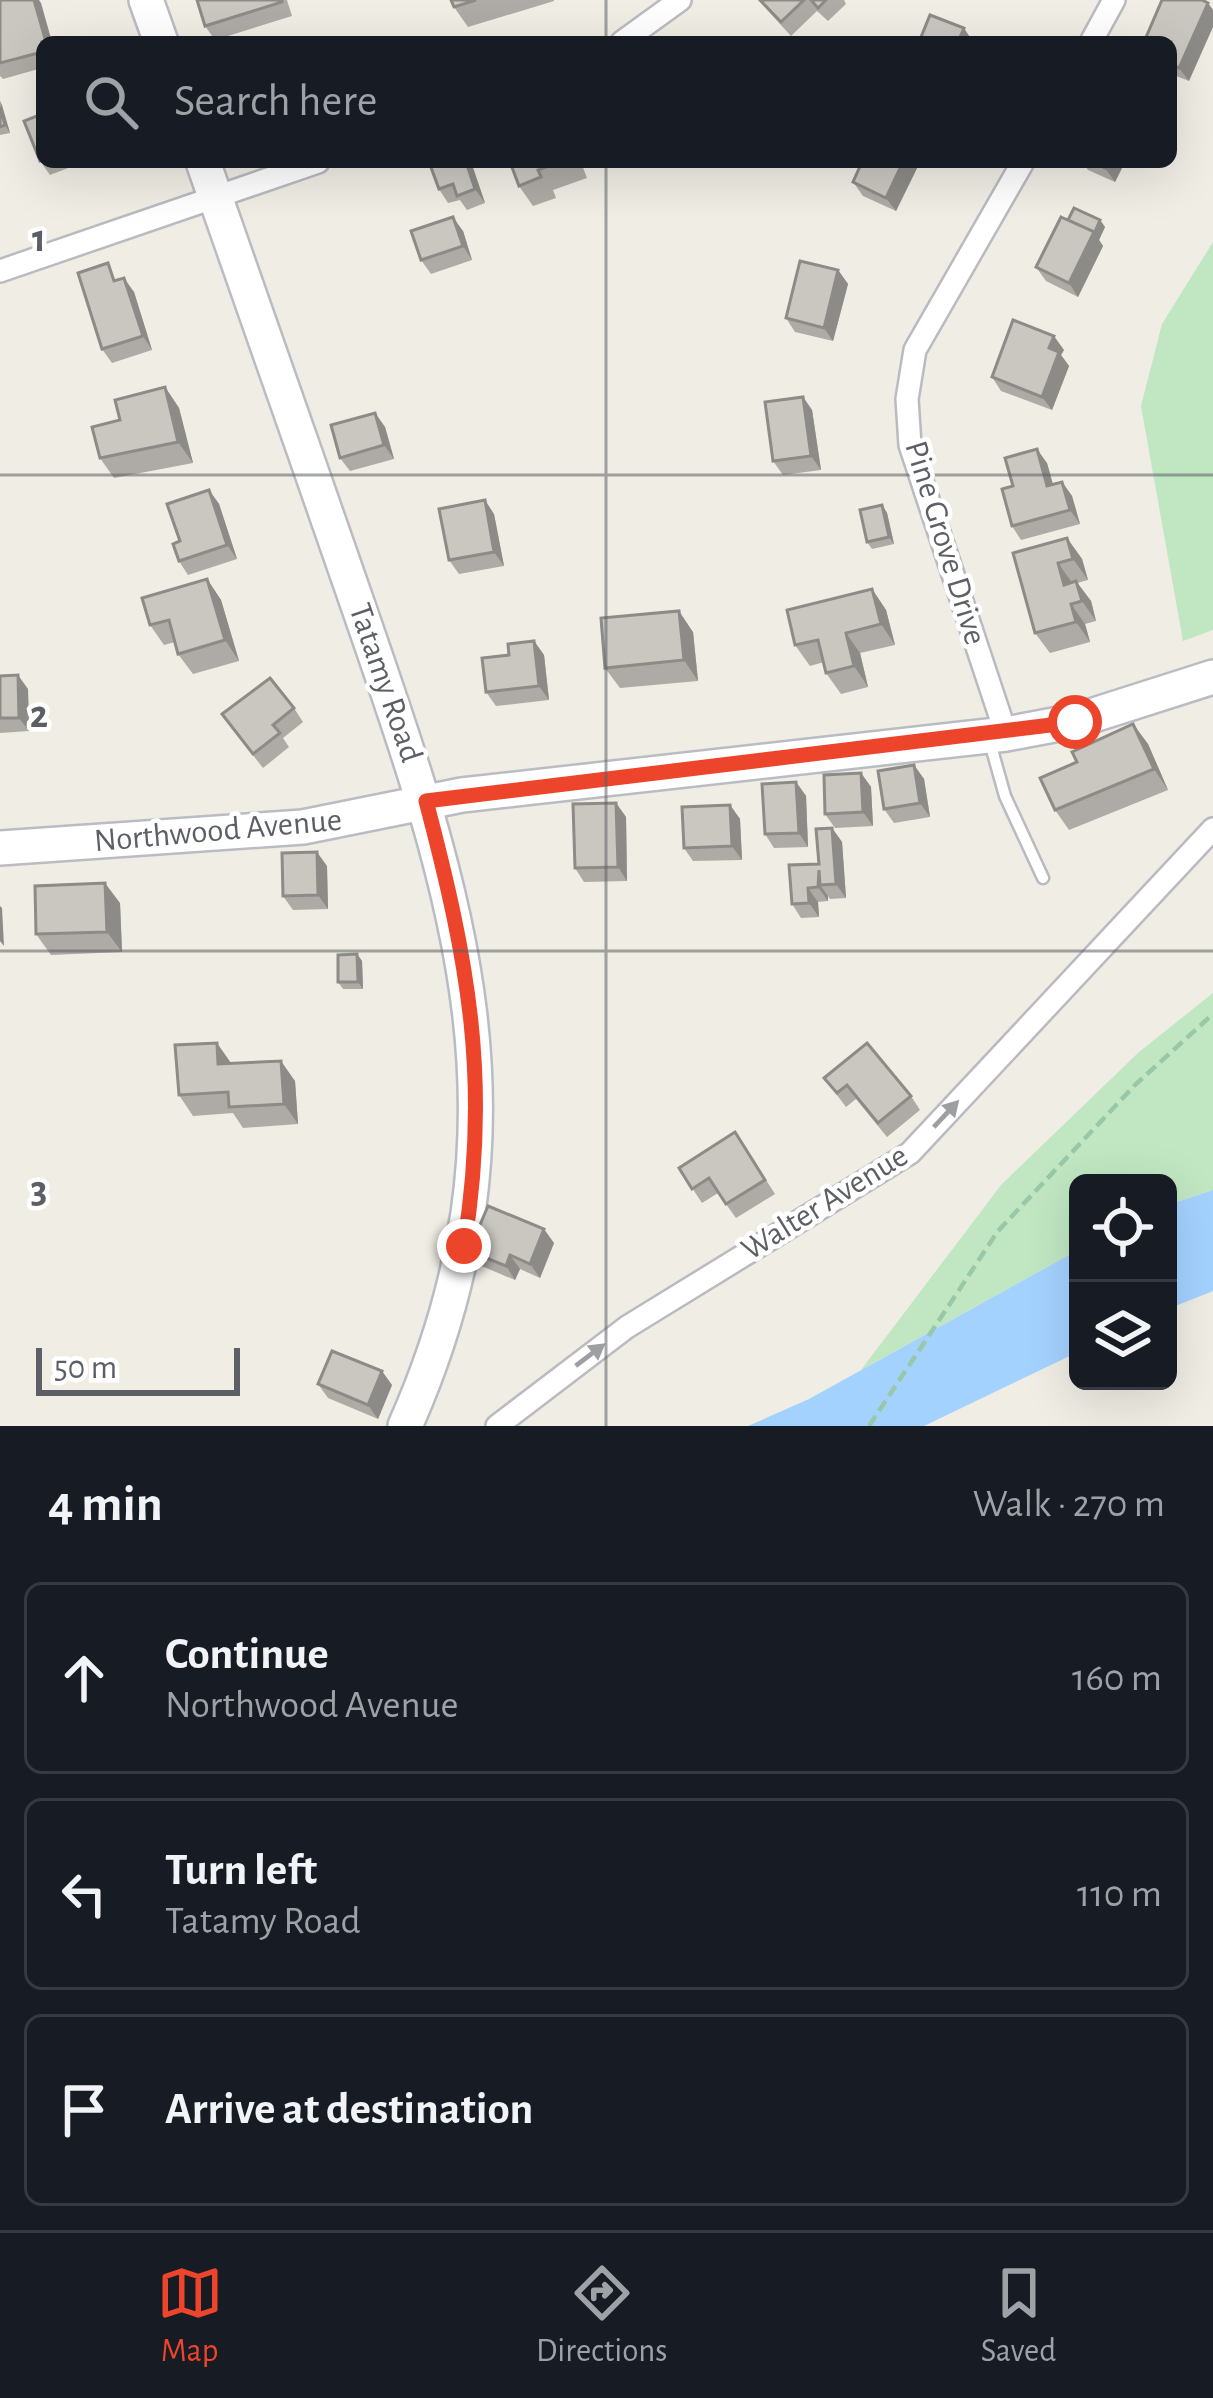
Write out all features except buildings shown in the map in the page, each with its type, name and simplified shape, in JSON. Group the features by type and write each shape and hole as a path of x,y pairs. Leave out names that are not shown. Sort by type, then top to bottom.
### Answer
{"main road":[{"path":"146,0 159,36"},
{"name":"Tatamy Road","path":"205,168 426,801 463,942 478,1075 476,1171 442,1336 405,1426"},
{"name":"Northwood Avenue","path":"0,848 303,827 426,801 997,735 1075,722 1213,676"}],"street":[{"path":"630,36 680,0"},
{"path":"1094,36 1114,0"},
{"path":"0,271 300,168"},
{"name":"Pine Grove Drive","path":"997,735 910,445 907,399 915,350 1020,168"},
{"name":"Walter Avenue","path":"497,1426 627,1327 910,1153 1213,830"}],"lane":[{"path":"997,735 1005,796 1043,878"}],"path":[{"path":"869,1426 998,1231 1061,1161 1213,1014"}],"green space":[{"path":"1213,242 1213,630 1183,641 1141,406 1162,324"},
{"path":"1213,993 1213,1190 1177,1202 1177,1174 1069,1174 1069,1255 861,1370 1001,1185 1139,1052"}],"water":[{"path":"1213,1190 1213,1291 1177,1305 1177,1282 1177,1202"},
{"path":"1069,1255 1069,1356 924,1426 748,1426 809,1399"}],"route":[{"path":"464,1246 476,1171 478,1075 463,942 426,801 1075,722"}]}
